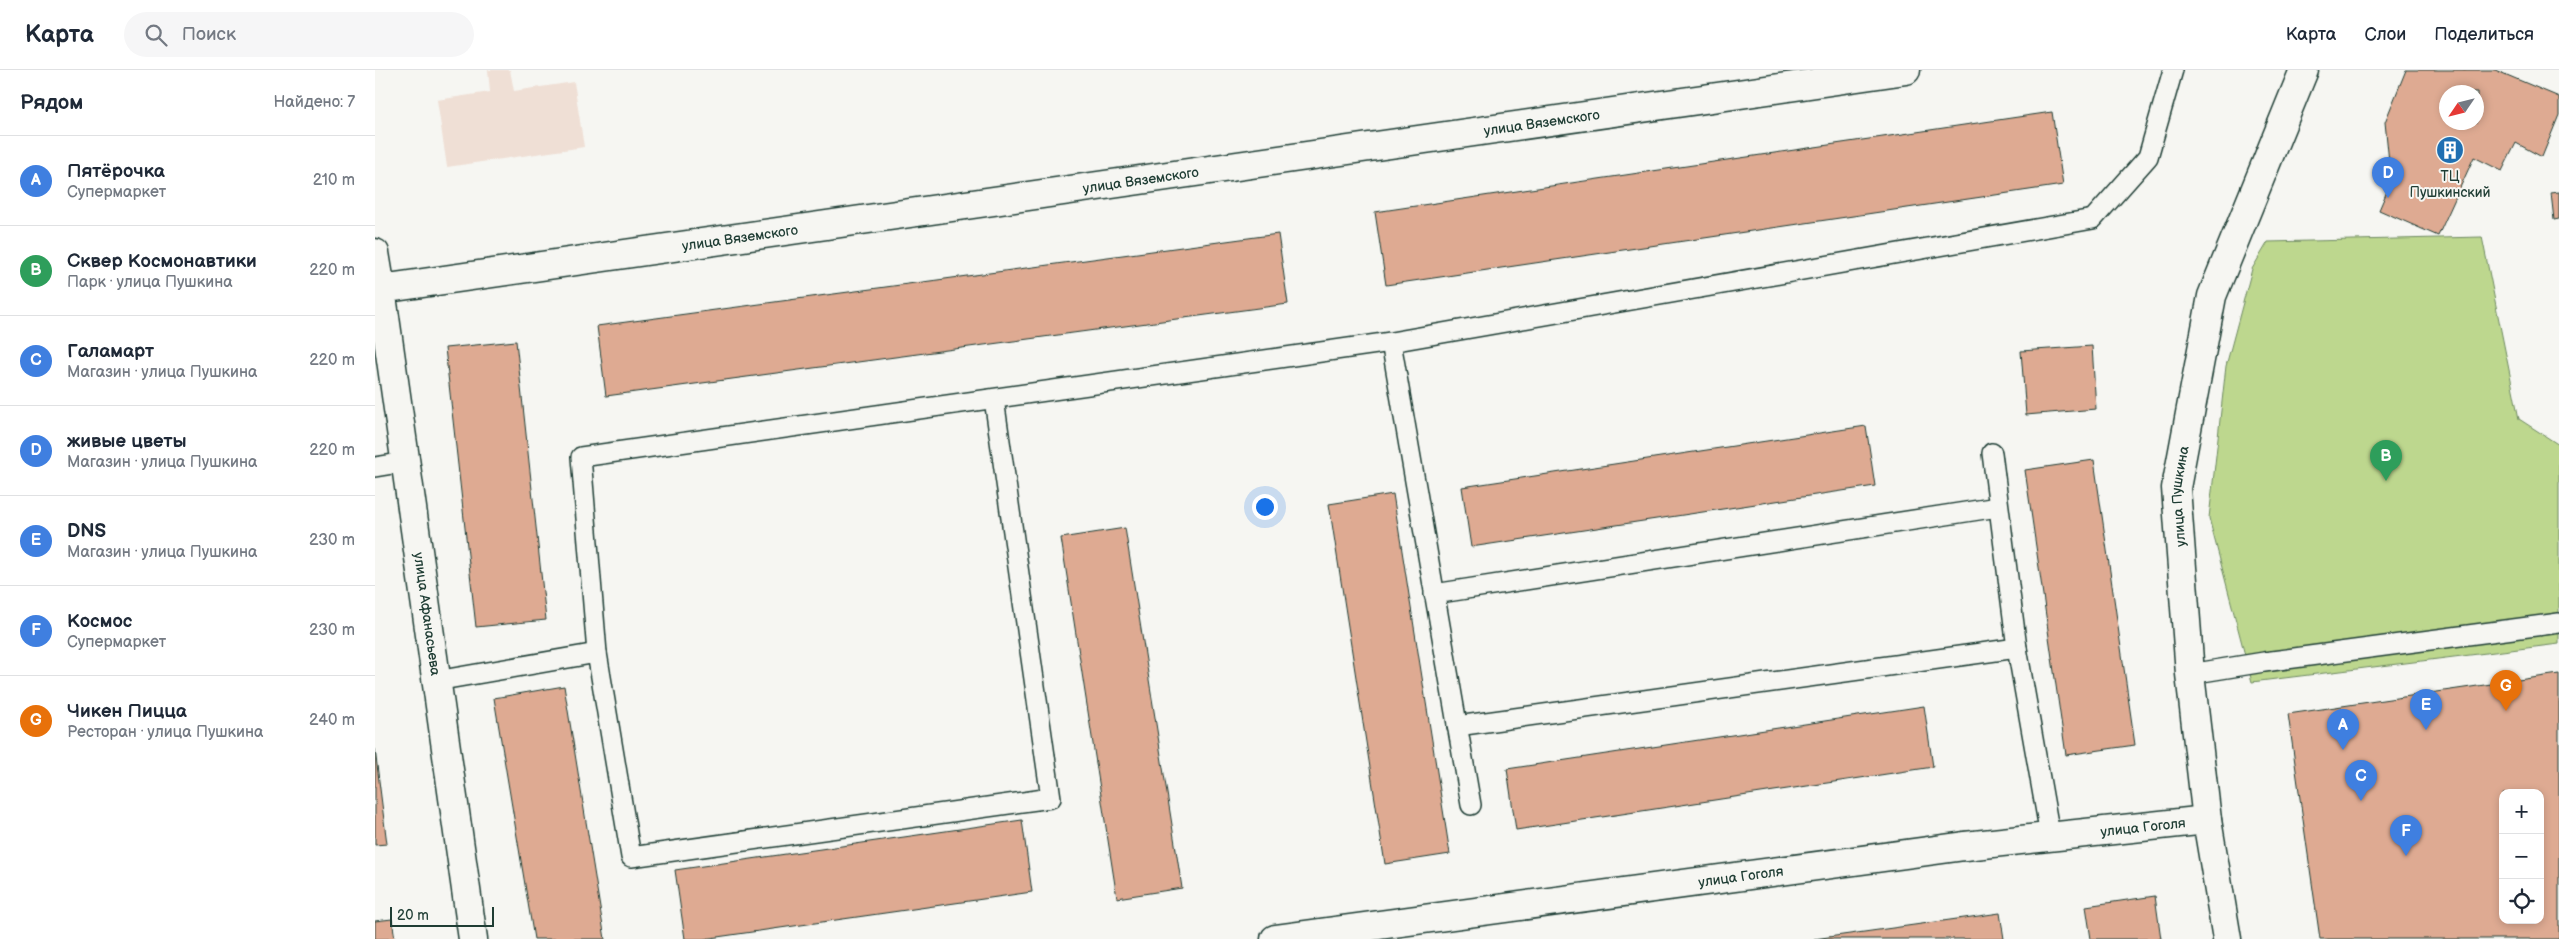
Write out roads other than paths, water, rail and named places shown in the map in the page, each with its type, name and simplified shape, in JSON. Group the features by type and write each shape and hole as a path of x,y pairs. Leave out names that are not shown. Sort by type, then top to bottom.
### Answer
{"street":[{"name":"улица Вяземского","path":"378,290 1899,70"},
{"name":"улица Пушкина","path":"2227,939 2207,820 2190,674 2176,488 2212,296 2304,70"},
{"name":"улица Афанасьева","path":"375,253 378,290 405,462 473,939"},
{"name":"улица Гоголя","path":"1275,939 2050,835 2207,820"}],"lane":[{"path":"994,399 1051,798 631,857 597,653 581,458 1391,342 2093,218 2148,157 2173,70"},
{"path":"1391,342 1471,805"},
{"path":"1992,453 2017,648 2050,835"},
{"path":"375,466 405,462"},
{"path":"1434,594 1998,507"},
{"path":"2190,674 2559,623"},
{"path":"1457,726 2017,648"},
{"path":"436,681 597,653"}],"place":[{"name":"ТЦ Пушкинский","path":"2450,150"},
{"name":"живые цветы","path":"2388,198"},
{"name":"Сквер Космонавтики","path":"2386,481"},
{"name":"Чикен Пицца","path":"2506,711"},
{"name":"DNS","path":"2426,730"},
{"name":"Пятёрочка","path":"2343,750"},
{"name":"Галамарт","path":"2361,801"},
{"name":"Космос","path":"2406,856"}]}
